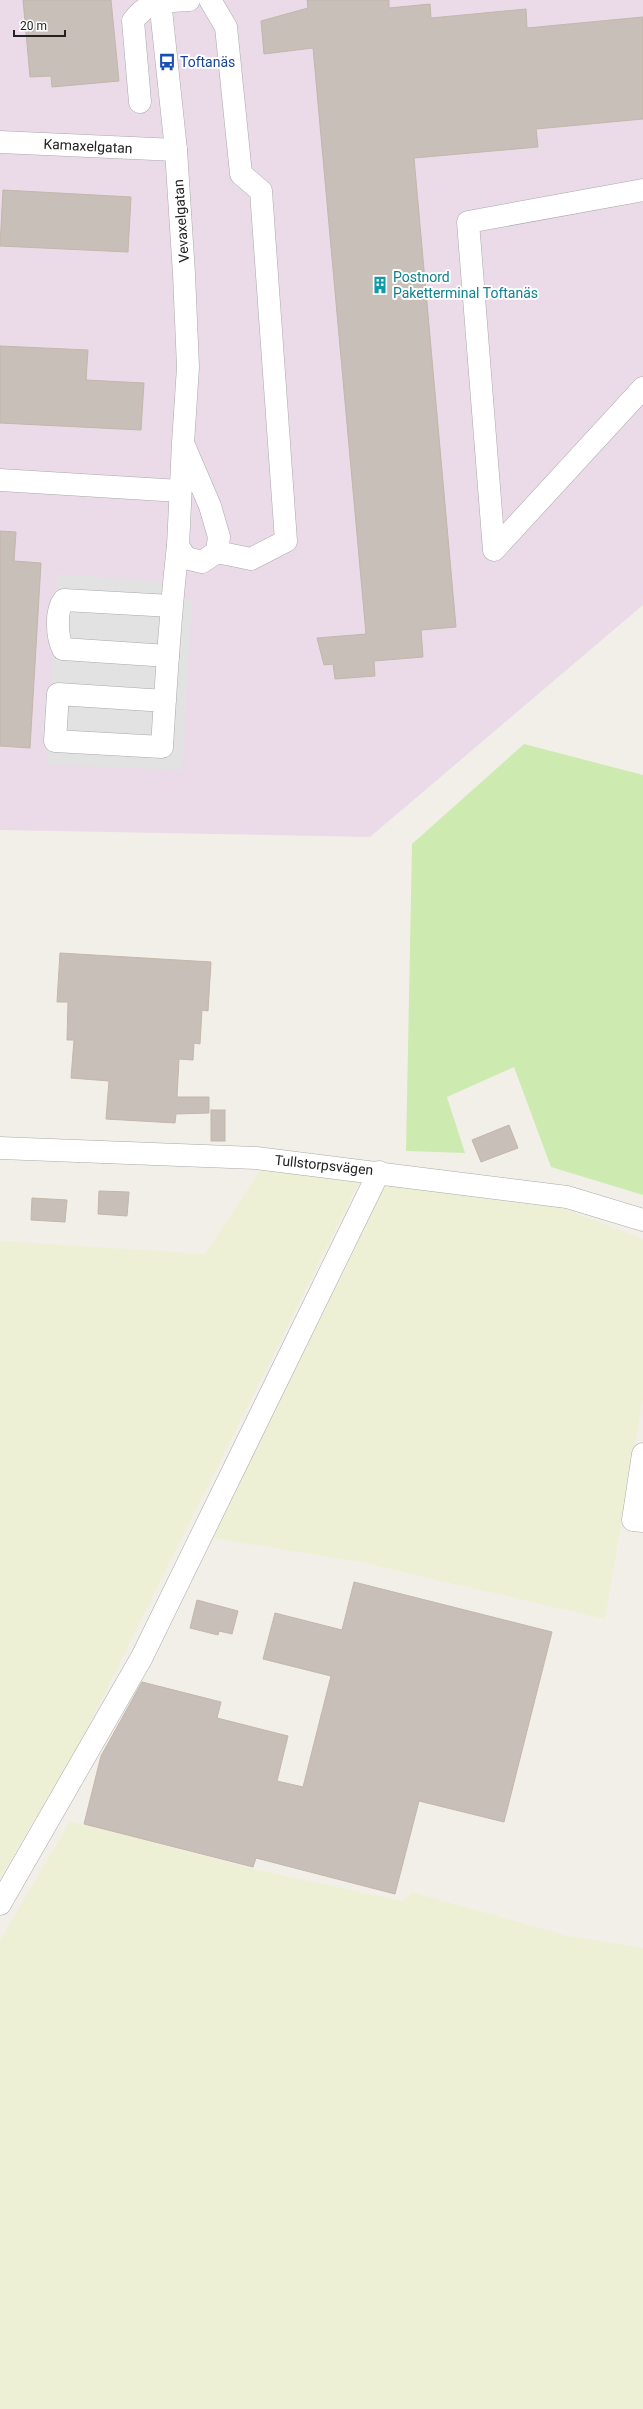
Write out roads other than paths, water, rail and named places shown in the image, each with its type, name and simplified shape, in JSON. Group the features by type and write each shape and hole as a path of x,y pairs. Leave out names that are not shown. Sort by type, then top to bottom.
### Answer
{"street":[{"path":"140,102 133,21 141,9 160,1 189,0"},
{"path":"178,546 186,558 202,562 217,552 251,559 286,541 261,191 241,174 226,27 210,0"},
{"name":"Vevaxelgatan","path":"160,1 176,150 188,367 178,546 171,606 168,656 165,701 162,746 55,741 58,694 165,701"},
{"name":"Kamaxelgatan","path":"0,142 176,150"},
{"path":"643,190 468,222 494,550 643,388"},
{"name":"Vevaxelgatan","path":"183,443 210,506 219,537 217,552"},
{"path":"0,480 180,491"},
{"path":"168,656 63,649 60,643 58,628 60,604 64,600 171,606"},
{"name":"Tullstorpsvägen","path":"0,1148 256,1158 379,1172 567,1197 643,1220"},
{"path":"0,1904 142,1657 379,1172"},
{"path":"643,1454 633,1520 643,1521"}],"place":[{"name":"Toftanäs","path":"167,62"},
{"name":"Postnord Paketterminal Toftanäs","path":"380,285"}]}
